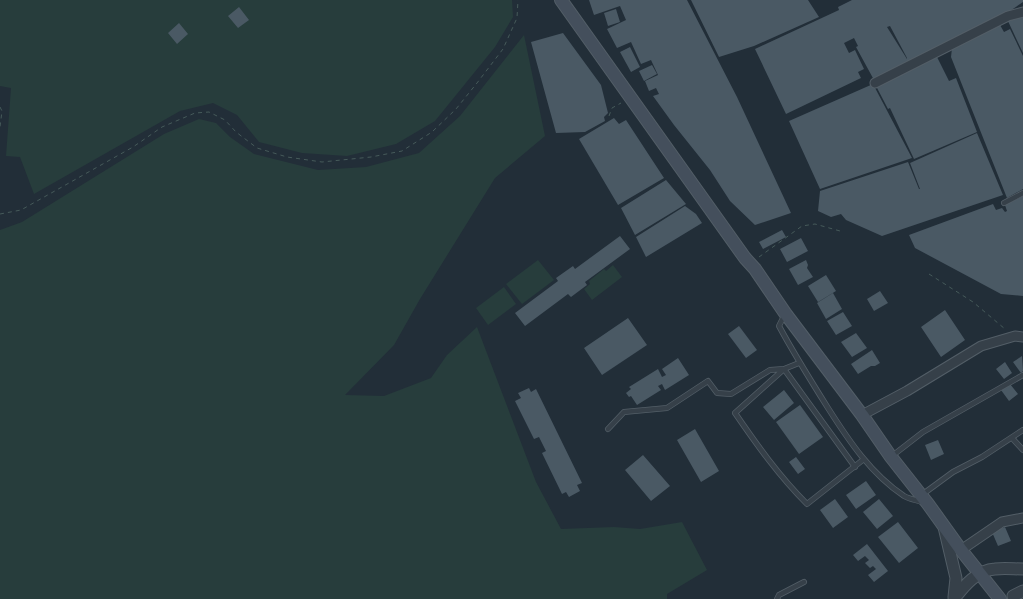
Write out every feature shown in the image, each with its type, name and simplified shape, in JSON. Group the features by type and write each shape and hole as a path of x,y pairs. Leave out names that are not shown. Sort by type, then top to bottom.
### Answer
{"main road":[{"path":"561,0 745,258 862,415 890,457 998,597"}],"street":[{"path":"875,83 1008,16 1023,12"},
{"path":"862,415 907,391 982,346 1019,337"},
{"path":"961,550 1002,522 1023,518"},
{"path":"943,525 956,578 954,599"},
{"path":"954,599 964,586 980,574 993,568 1023,569"}],"lane":[{"path":"1004,203 1023,193"},
{"path":"785,313 778,326 799,364 864,460 882,479 905,497 925,500 953,472 982,457 1023,430"},
{"path":"608,429 624,412 667,408 708,381 717,393 731,394 770,370 784,369 799,364"},
{"path":"784,369 855,467"},
{"path":"784,369 735,414 766,458 793,490 807,504 864,460"},
{"path":"890,457 923,432 1023,375"},
{"path":"1012,438 1023,450"},
{"path":"776,599 779,595 804,582"}],"path":[{"path":"0,214 21,210 133,147 162,127 196,113 209,112 225,120 236,132 257,148 287,157 322,162 371,157 402,151 432,132 456,109 477,83 503,49 517,18 518,0"},
{"path":"609,116 612,108 631,97"},
{"path":"0,107 2,111 0,127"},
{"path":"750,263 802,226 815,224 840,231"},
{"path":"929,274 973,302 1019,337"}],"green space":[{"path":"0,0 512,0 513,17 495,47 435,121 396,144 347,156 302,153 259,142 237,115 213,103 180,111 34,194 20,157 6,156 11,88 0,86"},
{"path":"524,35 545,136 495,178 420,299 394,345 345,395 384,396 431,378 447,355 477,327 536,482 561,529 614,527 640,529 682,522 707,570 667,594 667,599 0,599 0,230 22,222 164,134 199,119 216,123 230,137 254,154 318,170 366,167 419,153 460,116"},
{"path":"538,260 554,280 522,304 506,284"},
{"path":"613,265 622,277 592,300 584,289 590,284 589,281 604,269 606,271"},
{"path":"504,287 516,304 488,325 476,308"}],"building":[{"path":"589,0 687,0 737,97 791,213 755,225 730,201 710,170 653,96 659,94 656,88 649,91 645,81 658,75 651,60 641,64 631,42 617,48 607,29 626,20 620,6 594,15"},
{"path":"691,0 808,0 819,17 754,46 719,57"},
{"path":"852,0 1023,0 1023,2 1004,15 874,80 856,47 858,46 854,38 844,43 849,53 855,50 864,69 858,72 861,78 786,114 755,49 839,10 838,7","holes":["890,26 907,59 887,27"]},
{"path":"239,7 249,20 238,28 228,16"},
{"path":"616,9 620,22 608,26 604,13"},
{"path":"1023,15 1023,53 1007,19"},
{"path":"179,23 188,34 177,44 168,33"},
{"path":"1000,25 1004,32 1010,29 1023,56 1023,189 1007,198 951,57 952,48"},
{"path":"563,33 601,85 608,113 604,117 605,121 585,132 556,133 531,42"},
{"path":"630,47 640,67 631,72 620,52"},
{"path":"936,55 949,81 956,78 977,132 914,159 890,108 888,109 876,86"},
{"path":"652,65 657,74 644,81 639,71"},
{"path":"873,84 912,158 820,189 789,121"},
{"path":"614,118 619,124 626,120 664,178 618,205 579,139"},
{"path":"977,133 1003,195 882,236 846,220 841,214 831,217 818,211 820,191 908,162 920,189 910,163"},
{"path":"666,180 686,204 635,235 621,208"},
{"path":"1023,196 1023,296 1001,294 915,248 909,235 993,204 996,210 1002,208 1005,212 1007,211 1005,205"},
{"path":"685,206 696,214 702,223 646,257 636,237"},
{"path":"782,230 786,237 763,249 759,242"},
{"path":"620,236 630,249 585,282 587,285 571,297 568,294 525,326 515,313 558,281 556,278 573,266 575,269"},
{"path":"801,238 808,251 787,262 780,249"},
{"path":"806,260 807,268 813,277 798,285 789,269"},
{"path":"826,275 836,291 818,302 808,286"},
{"path":"880,291 888,303 874,311 867,299"},
{"path":"833,293 842,309 826,319 817,303"},
{"path":"945,310 965,340 941,357 921,327"},
{"path":"843,312 852,326 836,335 827,321"},
{"path":"628,318 647,345 602,375 584,348"},
{"path":"739,326 757,350 746,358 728,334"},
{"path":"856,333 867,348 852,357 841,342"},
{"path":"872,350 880,363 858,374 851,364"},
{"path":"1022,356 1023,371 1021,373 1013,362"},
{"path":"678,358 689,375 665,390 662,384 658,386 661,390 637,405 631,396 629,397 626,393 631,389 629,387 658,369 662,377 666,375 662,369"},
{"path":"1005,362 1012,373 1004,379 996,369"},
{"path":"1010,384 1018,394 1009,401 1001,390"},
{"path":"529,388 531,392 536,389 582,483 577,485 580,491 569,497 566,492 562,494 542,453 546,451 539,437 534,439 515,401 521,398 518,393"},
{"path":"784,390 794,403 774,420 763,407"},
{"path":"800,405 823,437 799,454 776,422"},
{"path":"695,429 719,471 701,482 677,440"},
{"path":"938,440 944,454 931,460 925,445"},
{"path":"643,455 670,486 651,501 625,470"},
{"path":"796,457 805,469 798,474 789,462"},
{"path":"866,481 876,495 856,509 846,495"},
{"path":"835,499 848,517 833,528 820,510"},
{"path":"879,499 893,516 877,529 863,512"},
{"path":"898,522 918,548 899,563 878,537"},
{"path":"1005,527 1011,541 998,546 992,532"},
{"path":"867,544 888,571 874,582 868,575 876,569 873,566 870,568 865,563 869,560 865,556 858,561 853,555"}]}
